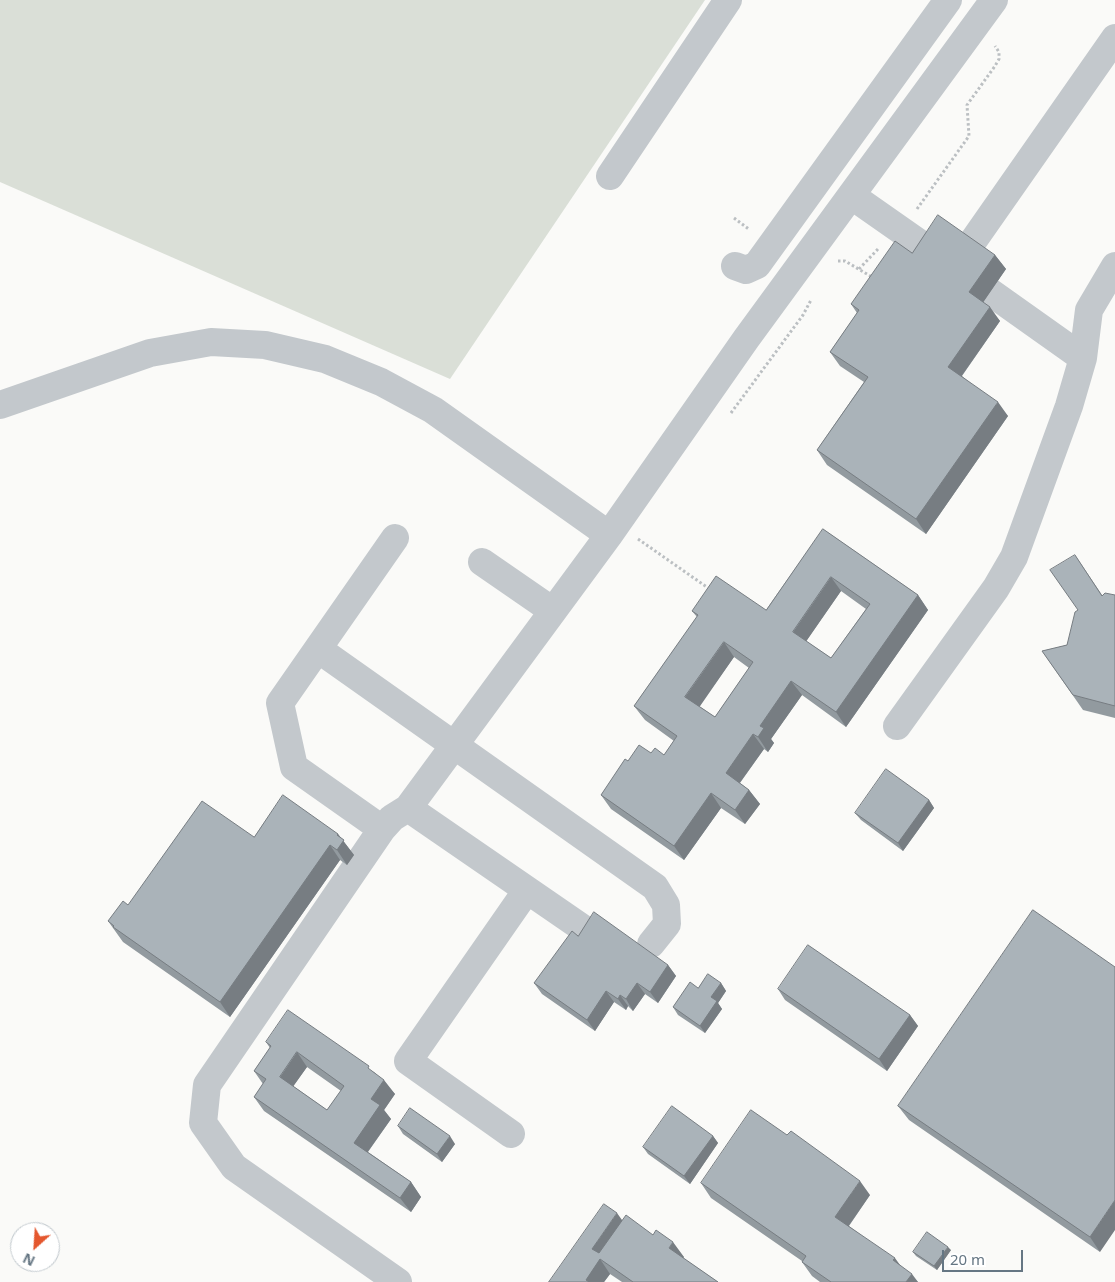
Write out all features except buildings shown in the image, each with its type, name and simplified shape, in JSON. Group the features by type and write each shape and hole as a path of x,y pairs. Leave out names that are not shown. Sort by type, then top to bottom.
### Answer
{"street":[{"path":"610,176 728,0"},
{"path":"735,266 746,270 757,265 948,0"},
{"path":"398,1282 234,1167 203,1124 207,1085 382,829 392,818 408,808 613,529 746,339 994,0"},
{"path":"971,244 1115,38"},
{"path":"852,196 932,252"},
{"path":"896,726 996,588 1014,557 1069,406 1083,358 1089,310 1115,266"},
{"path":"990,292 1083,358"},
{"path":"0,405 150,353 211,342 265,345 325,359 381,382 433,410 613,529"},
{"path":"382,829 294,767 280,704 394,538"},
{"path":"482,562 553,611"},
{"path":"318,649 655,887 666,905 667,924 651,944"},
{"path":"408,808 594,936"},
{"path":"511,1134 408,1061 527,890"}],"path":[{"path":"859,269 919,207 969,136 967,105 999,59 999,52 994,44"},
{"path":"834,262 845,261 878,280"},
{"path":"726,419 802,316 814,294"},
{"path":"613,529 714,592"}],"shaded area":[{"path":"0,0 705,0 450,379 0,182"}]}
